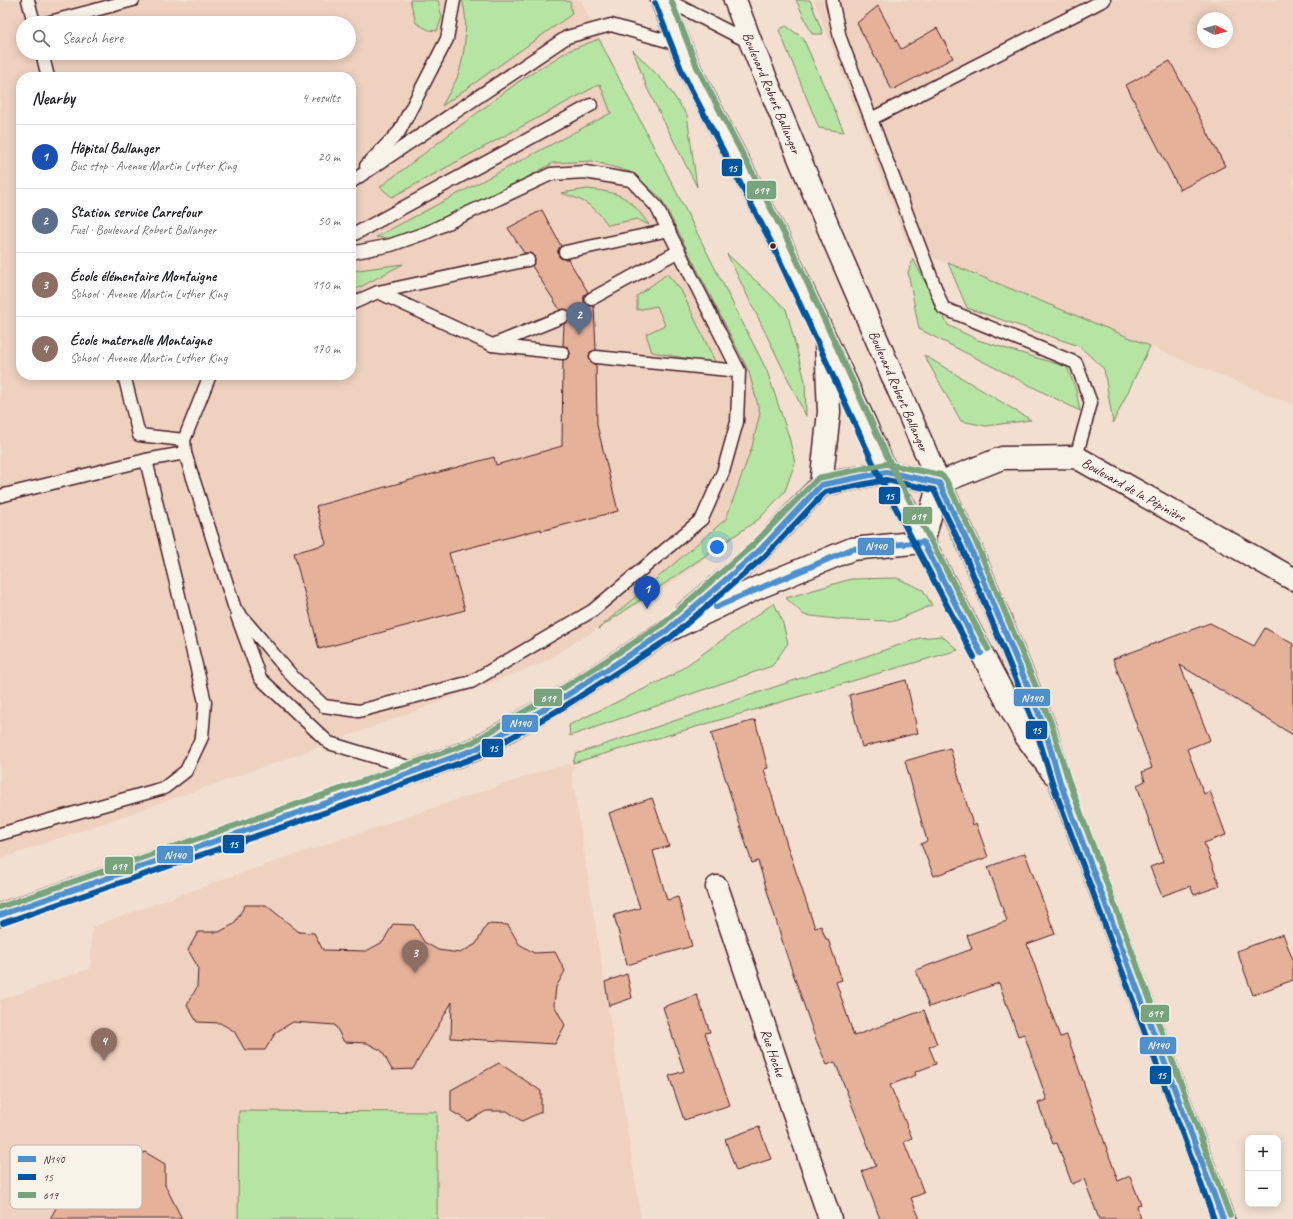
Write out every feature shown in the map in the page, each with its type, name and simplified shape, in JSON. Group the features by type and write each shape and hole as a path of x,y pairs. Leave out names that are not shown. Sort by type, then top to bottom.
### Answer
{"street":[{"name":"Boulevard Robert Ballanger","path":"662,0 678,44 690,70 781,244 863,419 886,472 1025,735 1060,782"},
{"name":"Boulevard Robert Ballanger","path":"735,0 751,43 939,483 969,545 1044,726 1060,782 1223,1219"},
{"path":"821,485 829,412 826,341"},
{"name":"Boulevard de la Pépinière","path":"939,483 1002,458 1076,457 1293,579"},
{"path":"0,915 332,801 476,749 558,701 665,632 757,588 852,549 923,542 939,483 886,472 821,485 760,550 665,632"},
{"name":"Rue Hoche","path":"717,887 830,1219"}],"lane":[{"path":"28,0 32,16"},
{"path":"72,16 133,0"},
{"path":"356,177 399,132 447,39 454,0"},
{"path":"666,0 751,43"},
{"path":"832,0 840,38 943,308 1076,363 1091,403 1076,457"},
{"path":"871,119 1104,0"},
{"path":"356,179 567,37 611,25 678,44"},
{"path":"44,60 47,72"},
{"path":"356,233 592,105"},
{"path":"235,609 294,678 324,706 359,711 471,682 592,611 702,519 723,472 737,422 739,371 656,206 631,180 584,172 551,174 428,232 391,245 356,252"},
{"path":"565,252 669,230"},
{"path":"592,299 678,251"},
{"path":"356,302 378,292 528,260"},
{"path":"378,292 492,345 563,353"},
{"path":"492,345 564,316"},
{"path":"596,357 671,366 739,371"},
{"path":"125,380 139,435 184,440"},
{"path":"208,380 184,440 185,453 235,609 260,678 328,743 418,770"},
{"path":"0,496 146,460 185,453"},
{"path":"0,834 164,788 186,771 202,737 205,702 146,460"}],"shaded area":[{"path":"0,0 581,0 602,46 767,371 789,437 795,463 785,491 759,519 666,587 540,664 303,753 0,859"},
{"path":"814,0 1293,0 1293,405 908,247"},
{"path":"573,763 572,776 641,1219 0,1219 0,1000 91,968 92,927 221,880 542,771"}],"green space":[{"path":"410,0 438,0 442,17 437,31 429,30 416,23"},
{"path":"462,0 563,0 570,2 572,14 442,106 457,78 464,50 466,28"},
{"path":"796,0 810,0 823,34 812,34"},
{"path":"786,26 803,38 844,132 819,128 779,30"},
{"path":"599,39 767,371 789,437 795,463 785,491 759,519 598,629 726,519 752,447 760,413 749,372 661,198 630,172 593,161 553,163 428,232 406,240 376,237 611,113 600,84 392,197 380,187 518,82 568,51"},
{"path":"633,50 665,83 687,115 697,187 647,88"},
{"path":"588,189 609,192 624,198 636,208 649,225 637,219 608,225 603,218 588,204 561,193"},
{"path":"727,254 786,309 805,381 806,416"},
{"path":"913,259 948,325 978,340 1067,367 1076,390 1080,411 919,329 908,272"},
{"path":"948,263 1150,346 1113,423 1104,369 1079,346 967,308"},
{"path":"403,264 356,289 356,270"},
{"path":"667,274 681,290 719,370 690,359 652,352 646,334 665,325 657,306 637,310 637,296"},
{"path":"924,355 1031,420 986,426 961,421"},
{"path":"897,578 923,590 932,605 895,621 844,620 804,615 786,598 851,579"},
{"path":"774,603 782,620 788,643 772,666 570,736 569,725 673,675"},
{"path":"942,636 958,650 573,763 576,754 920,638"},
{"path":"239,1111 437,1112 437,1219 238,1219"}],"building":[{"path":"878,6 901,49 937,28 953,58 892,90 857,23"},
{"path":"1170,61 1225,166 1180,190 1126,85"},
{"path":"542,210 561,246 558,250 559,257 568,259 588,292 584,295 584,302 587,306 594,306 596,350 590,352 589,357 591,363 596,365 597,425 618,511 449,553 465,610 319,649 294,553 326,544 316,506 494,457 496,465 562,446 563,360 569,358 570,353 568,347 563,346 564,324 570,320 571,314 565,309 560,310 532,266 535,262 534,255 524,253 508,228"},
{"path":"1210,623 1254,646 1265,628 1293,644 1293,735 1180,665 1210,740 1187,749 1204,794 1210,791 1226,835 1204,843 1220,886 1194,895 1190,886 1162,896 1150,867 1163,862 1137,785 1145,781 1142,772 1152,768 1113,659"},
{"path":"906,680 918,733 862,747 849,695"},
{"path":"755,720 768,768 764,769 788,848 815,928 821,926 826,939 828,939 842,980 836,982 854,1036 924,1010 937,1044 929,1047 936,1064 915,1072 916,1075 890,1085 912,1138 904,1142 924,1193 911,1198 920,1219 880,1219 862,1171 876,1166 835,1062 827,1065 816,1040 786,953 758,861 752,863 711,733"},
{"path":"950,748 973,825 976,823 988,857 934,876 921,844 927,841 905,761"},
{"path":"652,798 669,846 653,851 667,900 678,897 692,946 627,965 614,915 640,908 609,813"},
{"path":"1025,853 1055,934 1027,944 1060,1037 1067,1035 1118,1181 1130,1176 1141,1205 1137,1206 1141,1219 1099,1219 1084,1179 1072,1184 1057,1143 1053,1144 1038,1103 1047,1100 1024,1034 1018,1036 999,983 929,1007 916,970 972,949 967,935 1007,921 988,867"},
{"path":"245,905 266,905 299,932 314,933 323,950 366,951 383,942 393,924 414,925 424,942 438,950 460,953 476,944 487,924 508,925 519,944 534,953 555,952 565,971 556,987 554,1005 565,1025 555,1044 451,1038 452,1002 413,1069 392,1070 382,1051 367,1043 344,1042 335,1025 293,1022 276,1032 265,1050 245,1050 234,1031 220,1023 197,1022 187,1005 197,987 198,967 188,950 198,932 219,932 234,924"},
{"path":"1283,934 1293,960 1293,980 1253,995 1237,951"},
{"path":"627,974 632,998 609,1006 605,982"},
{"path":"697,995 710,1032 705,1033 730,1105 684,1120 669,1076 684,1071 663,1007"},
{"path":"499,1063 541,1091 541,1112 522,1121 507,1111 486,1111 468,1121 451,1111 451,1090"},
{"path":"759,1127 771,1159 736,1171 725,1139"},
{"path":"145,1152 165,1164 165,1185 182,1219 50,1219 55,1209 142,1209 142,1154"}],"transit line":[{"name":"619","path":"671,0 697,67 788,241 893,469 988,649"},
{"name":"15","path":"655,3 683,74 774,248 879,476 974,657"},
{"name":"619","path":"0,907 473,742 554,694 660,626 754,544 818,478 886,464 941,475 946,480 976,542 1051,723 1068,779 1230,1216"},
{"name":"N140","path":"0,915 332,801 476,749 558,701 665,632 760,550 821,485 886,472 939,483 969,545 1044,726 1060,782 1223,1219"},
{"name":"15","path":"3,923 335,809 479,756 562,708 670,638 765,556 825,492 886,480 934,490 962,548 1036,729 1053,785 1214,1219"},
{"name":"N140","path":"716,607 852,549 923,542 981,653"}],"place":[{"name":"Station service Carrefour","path":"579,335"},
{"name":"Hôpital Ballanger","path":"647,609"},
{"name":"École élémentaire Montaigne","path":"415,973"},
{"name":"École maternelle Montaigne","path":"104,1061"}]}
